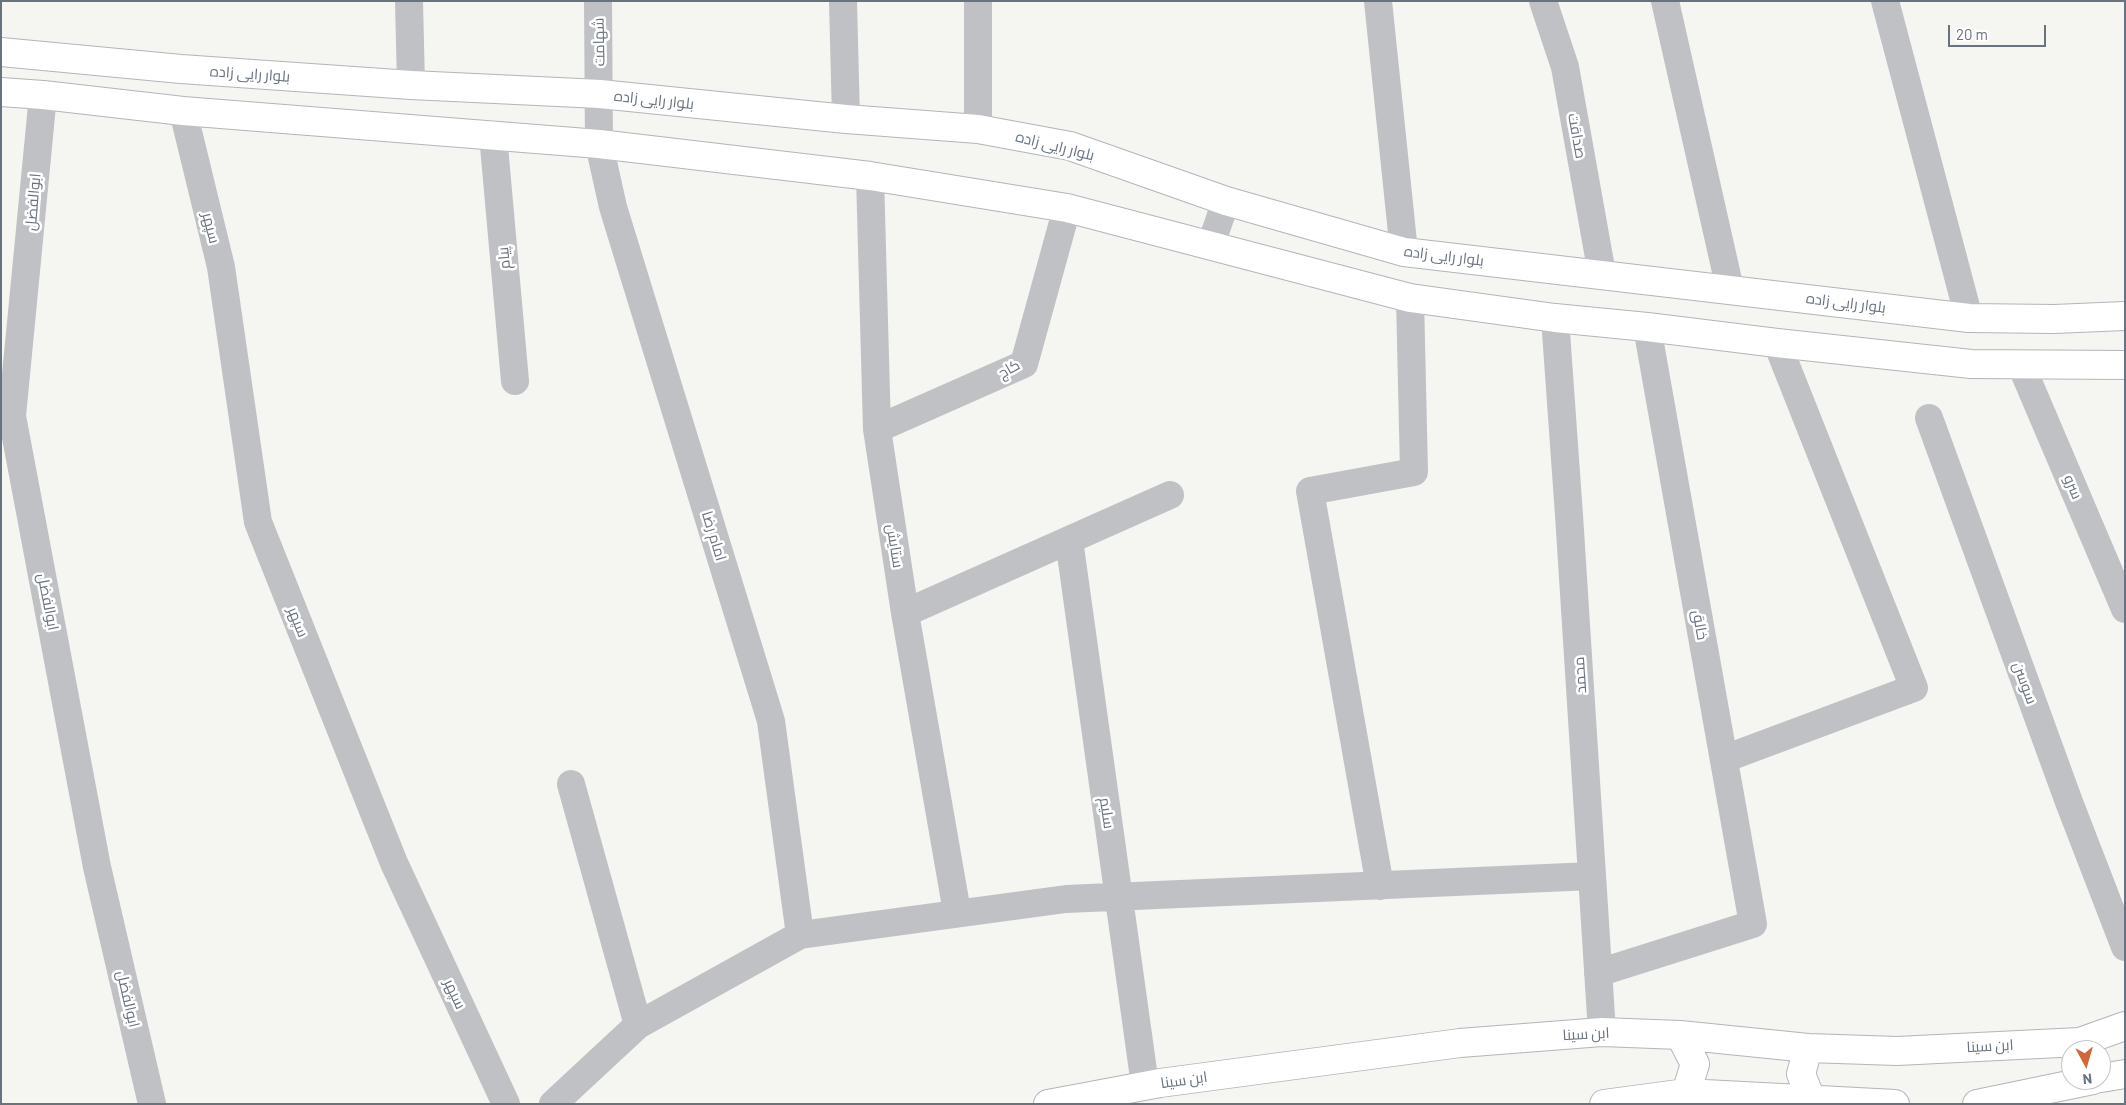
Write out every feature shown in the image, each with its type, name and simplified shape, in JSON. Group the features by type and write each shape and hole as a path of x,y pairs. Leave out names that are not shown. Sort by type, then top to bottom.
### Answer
{"main road":[{"name":"بلوار رایی زاده","path":"1,52 181,69 411,85 600,94 846,119 978,129 1070,146 1226,201 1404,252 1969,318 2054,319 2125,316"},
{"path":"1,92 183,111 599,144 870,176 1067,208 1211,244 1410,298 1555,318 1971,364 2125,365"},
{"name":"ابن سینا","path":"1048,1104 1145,1086 1460,1042 1602,1032 1680,1035 1808,1048 1897,1050 2080,1042 2125,1026"},
{"path":"1680,1035 1695,1064 1686,1094"},
{"path":"1808,1048 1801,1074 1811,1099"},
{"path":"2111,1076 2125,1074"},
{"path":"1977,1104 2061,1087"},
{"path":"1604,1104 1686,1094 1895,1104"}],"street":[{"path":"409,1 411,85"},
{"name":"شهامت","path":"598,1 599,144"},
{"path":"843,1 846,119"},
{"path":"978,1 978,129"},
{"path":"1378,1 1404,252"},
{"name":"صداقت","path":"1543,1 1565,67 1602,274"},
{"path":"1665,1 1730,289"},
{"path":"1885,1 1969,318"},
{"name":"ابوالفضل","path":"43,95 12,416 97,867 152,1104"},
{"name":"سپهر","path":"183,111 221,267 258,522 394,863 506,1104"},
{"name":"پیام","path":"494,135 515,381"},
{"name":"امام رضا","path":"599,144 613,207 771,721 800,935"},
{"name":"ستایش","path":"870,176 877,430 905,613 957,912"},
{"path":"1211,244 1226,201"},
{"name":"کاج","path":"877,430 1024,364 1067,208"},
{"path":"1380,886 1310,491 1414,472 1410,298"},
{"name":"محمد","path":"1555,318 1602,1032"},
{"name":"خالق","path":"1598,974 1753,924 1647,327"},
{"path":"1724,759 1914,688 1777,343"},
{"name":"سرو","path":"2021,365 2125,609"},
{"name":"سوسن","path":"1928,418 2068,802 2125,947"},
{"path":"905,613 1170,495"},
{"name":"سلیم","path":"1069,540 1145,1086"},
{"path":"571,784 638,1025"},
{"path":"553,1104 638,1025 800,935 957,912 1066,899 1592,876"}]}
